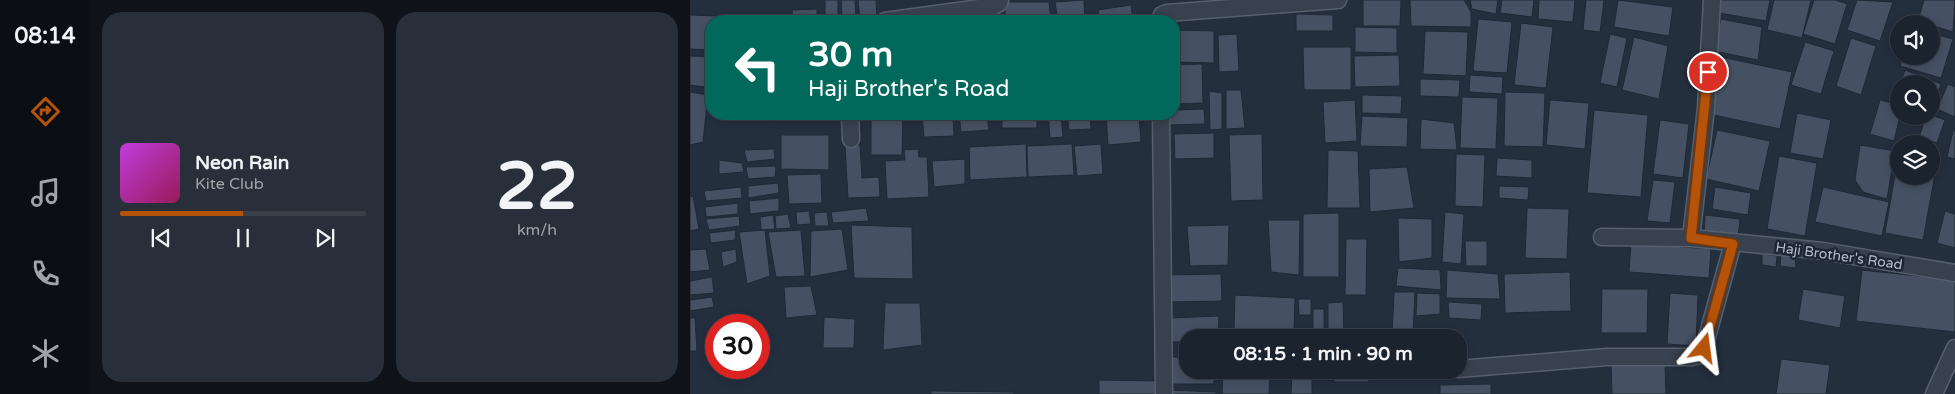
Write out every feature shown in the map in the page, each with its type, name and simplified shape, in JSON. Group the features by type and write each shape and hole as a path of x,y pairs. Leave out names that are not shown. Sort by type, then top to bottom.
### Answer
{"street":[{"path":"929,15 994,6 1000,0"},
{"path":"1162,15 1167,13 1338,0"},
{"path":"1691,238 1706,108 1712,0"},
{"path":"850,120 851,139"},
{"path":"1161,120 1164,394"},
{"name":"Haji Brother's Road","path":"1602,237 1691,238 1733,244 1824,251 1955,273"},
{"path":"1467,368 1607,357 1692,358 1700,355 1704,348 1733,244"},
{"path":"1934,394 1955,348"}],"building":[{"path":"825,0 838,0 838,15 825,15"},
{"path":"841,0 855,0 856,15 842,15"},
{"path":"858,0 876,0 877,15 860,15"},
{"path":"1084,0 1085,15 1057,15 1055,2"},
{"path":"1363,0 1401,0 1400,26 1363,26"},
{"path":"1410,0 1464,0 1471,12 1471,27 1411,26"},
{"path":"1470,0 1498,0 1496,14 1472,9"},
{"path":"1502,0 1534,0 1532,17 1500,13"},
{"path":"1539,0 1575,0 1573,22 1538,19"},
{"path":"1586,0 1604,0 1600,32 1583,30"},
{"path":"1618,0 1673,7 1669,36 1614,27"},
{"path":"1715,0 1770,0 1766,21 1713,12"},
{"path":"1774,0 1811,0 1802,38 1767,30"},
{"path":"1814,0 1835,0 1847,4 1835,44 1803,34"},
{"path":"1857,0 1893,2 1880,41 1847,30"},
{"path":"1924,0 1955,0 1953,32 1940,28 1940,15 1920,15"},
{"path":"1004,2 1049,2 1050,15 1005,15"},
{"path":"1131,5 1132,15 1098,15 1098,10"},
{"path":"817,9 817,15 792,15 792,10"},
{"path":"992,12 992,15 972,15"},
{"path":"1296,14 1333,15 1333,31 1296,31"},
{"path":"690,15 705,16 705,50 690,49"},
{"path":"1478,19 1512,22 1507,73 1473,71"},
{"path":"1721,19 1762,27 1758,60 1714,51"},
{"path":"1521,23 1553,27 1546,88 1514,85"},
{"path":"1355,27 1397,28 1397,53 1355,52"},
{"path":"1180,30 1214,31 1214,63 1180,62"},
{"path":"1425,31 1468,32 1466,76 1423,74"},
{"path":"1237,34 1239,71 1219,72 1218,35"},
{"path":"1610,34 1627,38 1617,87 1600,83"},
{"path":"1940,35 1953,39 1941,78 1940,75 1931,75 1900,66 1940,65"},
{"path":"1634,37 1668,46 1659,99 1622,90"},
{"path":"1851,38 1876,46 1861,95 1836,86"},
{"path":"1805,42 1834,51 1821,94 1791,85"},
{"path":"1303,47 1351,47 1351,90 1304,90"},
{"path":"1399,55 1400,86 1355,87 1354,56"},
{"path":"690,56 705,57 705,87 690,85"},
{"path":"1721,57 1792,72 1780,129 1709,114"},
{"path":"1202,64 1203,103 1180,104 1180,65"},
{"path":"1905,70 1918,75 1903,75"},
{"path":"1470,75 1503,77 1502,94 1469,92"},
{"path":"1420,79 1460,80 1459,97 1420,96"},
{"path":"1948,84 1955,87 1955,117 1940,110 1940,102"},
{"path":"1226,90 1241,90 1245,128 1226,129"},
{"path":"1209,91 1222,93 1222,129 1210,130"},
{"path":"690,92 705,94 705,120 703,142 690,145"},
{"path":"1505,92 1545,93 1543,147 1504,146"},
{"path":"1362,95 1402,96 1401,114 1362,113"},
{"path":"1462,97 1498,98 1496,149 1460,148"},
{"path":"1355,100 1357,141 1325,143 1323,102"},
{"path":"1550,100 1589,103 1585,149 1546,145"},
{"path":"1880,100 1890,103 1890,125 1898,125 1895,135 1890,135 1890,140 1870,134"},
{"path":"1204,109 1205,124 1168,125 1168,120 1180,120 1180,110"},
{"path":"1594,110 1648,115 1641,197 1587,193"},
{"path":"1797,113 1831,120 1823,159 1790,153"},
{"path":"1362,116 1408,118 1407,147 1360,146"},
{"path":"1940,118 1945,120 1940,135 1920,135 1923,125 1940,125"},
{"path":"1421,119 1454,123 1457,150 1420,149"},
{"path":"871,120 903,120 902,155 871,155"},
{"path":"923,120 953,120 954,136 924,137"},
{"path":"960,120 988,120 989,130 961,132"},
{"path":"1002,120 1037,120 1037,128 1002,128"},
{"path":"1048,120 1062,120 1063,137 1050,138"},
{"path":"1068,120 1090,120 1091,129 1069,130"},
{"path":"1106,120 1139,120 1141,142 1108,145"},
{"path":"1660,120 1689,124 1683,178 1653,174"},
{"path":"1717,130 1770,141 1759,191 1706,179"},
{"path":"1953,131 1955,131 1955,159 1947,157"},
{"path":"1214,133 1214,158 1175,159 1174,134"},
{"path":"1262,134 1263,200 1231,201 1229,135"},
{"path":"781,135 829,135 829,170 781,169"},
{"path":"1026,144 1027,177 970,180 969,147"},
{"path":"1072,144 1074,175 1028,177 1027,146"},
{"path":"1101,144 1103,174 1077,176 1074,146"},
{"path":"860,145 862,178 879,177 880,197 848,198 845,146"},
{"path":"1860,145 1890,150 1890,181 1887,199 1863,192 1855,180"},
{"path":"774,149 775,159 747,162 744,150"},
{"path":"918,149 919,157 927,157 929,197 887,199 885,161 905,160 904,150"},
{"path":"1328,150 1358,151 1360,208 1327,208"},
{"path":"1456,154 1485,155 1483,207 1455,206"},
{"path":"1779,156 1817,163 1805,236 1767,229"},
{"path":"1497,158 1532,160 1532,178 1496,176"},
{"path":"965,159 965,184 934,187 932,161"},
{"path":"719,160 742,163 744,172 719,174"},
{"path":"776,166 775,177 748,179 746,167"},
{"path":"1407,167 1414,208 1370,212 1369,169"},
{"path":"821,174 822,203 789,204 787,175"},
{"path":"1653,180 1675,182 1670,223 1647,221"},
{"path":"778,183 779,193 748,198 748,186"},
{"path":"1893,185 1933,185 1923,240 1885,233"},
{"path":"1499,186 1529,187 1528,200 1499,198"},
{"path":"741,187 742,198 706,201 704,191"},
{"path":"1715,187 1751,193 1748,215 1712,209"},
{"path":"1823,187 1889,202 1882,236 1815,222"},
{"path":"693,196 699,229 690,231 690,197"},
{"path":"779,198 779,211 750,214 749,201"},
{"path":"738,203 738,214 706,217 705,207"},
{"path":"866,208 869,221 833,223 831,212"},
{"path":"1527,208 1569,209 1567,259 1525,258"},
{"path":"809,211 811,224 797,225 796,212"},
{"path":"1945,211 1955,214 1955,248 1937,243"},
{"path":"827,212 829,226 815,226 814,213"},
{"path":"1445,212 1464,214 1461,264 1442,262"},
{"path":"1339,213 1339,277 1303,277 1303,214"},
{"path":"788,214 791,228 776,229 775,216"},
{"path":"773,215 775,229 761,230 760,217"},
{"path":"1705,215 1740,219 1738,237 1704,235"},
{"path":"739,216 740,226 709,230 706,219"},
{"path":"1398,218 1432,219 1432,258 1399,262"},
{"path":"1268,220 1300,220 1299,275 1271,272"},
{"path":"851,225 912,227 913,279 854,278"},
{"path":"1229,225 1228,265 1190,266 1187,226"},
{"path":"842,229 848,270 810,277 811,231"},
{"path":"736,230 735,240 711,243 709,233"},
{"path":"765,230 770,276 747,284 739,232"},
{"path":"801,230 805,276 776,277 768,232"},
{"path":"1346,239 1367,239 1366,295 1345,295"},
{"path":"1465,241 1487,241 1487,266 1466,266"},
{"path":"1631,243 1711,249 1709,278 1629,272"},
{"path":"706,249 710,270 690,272 690,250"},
{"path":"736,249 737,262 723,267 721,252"},
{"path":"1762,254 1777,256 1776,267 1762,265"},
{"path":"1781,255 1795,256 1796,268 1780,266"},
{"path":"1398,268 1440,270 1441,290 1396,286"},
{"path":"1447,270 1498,274 1500,299 1446,298"},
{"path":"1862,270 1955,280 1955,332 1856,321"},
{"path":"1570,272 1571,311 1505,313 1504,274"},
{"path":"1221,274 1222,301 1167,302 1167,275"},
{"path":"712,277 714,293 690,295 690,281"},
{"path":"811,286 817,315 786,318 784,287"},
{"path":"1602,289 1648,289 1647,333 1601,333"},
{"path":"1803,289 1845,296 1840,328 1798,320"},
{"path":"1394,292 1415,292 1413,329 1392,329"},
{"path":"1417,293 1440,294 1440,314 1416,316"},
{"path":"1670,293 1698,295 1696,346 1667,344"},
{"path":"1235,295 1295,298 1294,329 1234,329"},
{"path":"712,297 714,307 690,311 690,300"},
{"path":"1298,299 1311,299 1311,315 1299,315"},
{"path":"1343,302 1344,329 1328,329 1328,303"},
{"path":"1448,302 1482,304 1481,320 1449,318"},
{"path":"885,303 920,303 922,345 883,350"},
{"path":"1313,309 1324,309 1324,329 1313,329"},
{"path":"1219,316 1218,329 1179,329 1179,342 1172,342 1171,318"},
{"path":"824,317 855,319 854,348 823,348"},
{"path":"690,318 695,318 697,351 690,351"},
{"path":"1167,357 1179,357 1179,379 1214,379 1214,384 1169,384"},
{"path":"1781,359 1830,365 1826,394 1776,394"},
{"path":"1611,364 1665,364 1666,394 1612,394"},
{"path":"1223,379 1270,379 1269,394 1222,394"},
{"path":"1292,379 1312,379 1312,394 1291,394"},
{"path":"1334,379 1369,379 1369,382 1334,382"},
{"path":"1099,380 1158,381 1158,394 1099,394"},
{"path":"1491,384 1491,394 1440,394 1440,385"},
{"path":"1169,390 1216,392 1216,394 1169,394"},
{"path":"931,391 1014,392 1014,394 931,394"}],"route":[{"path":"1704,348 1733,244 1691,238 1706,108 1708,72"}]}
